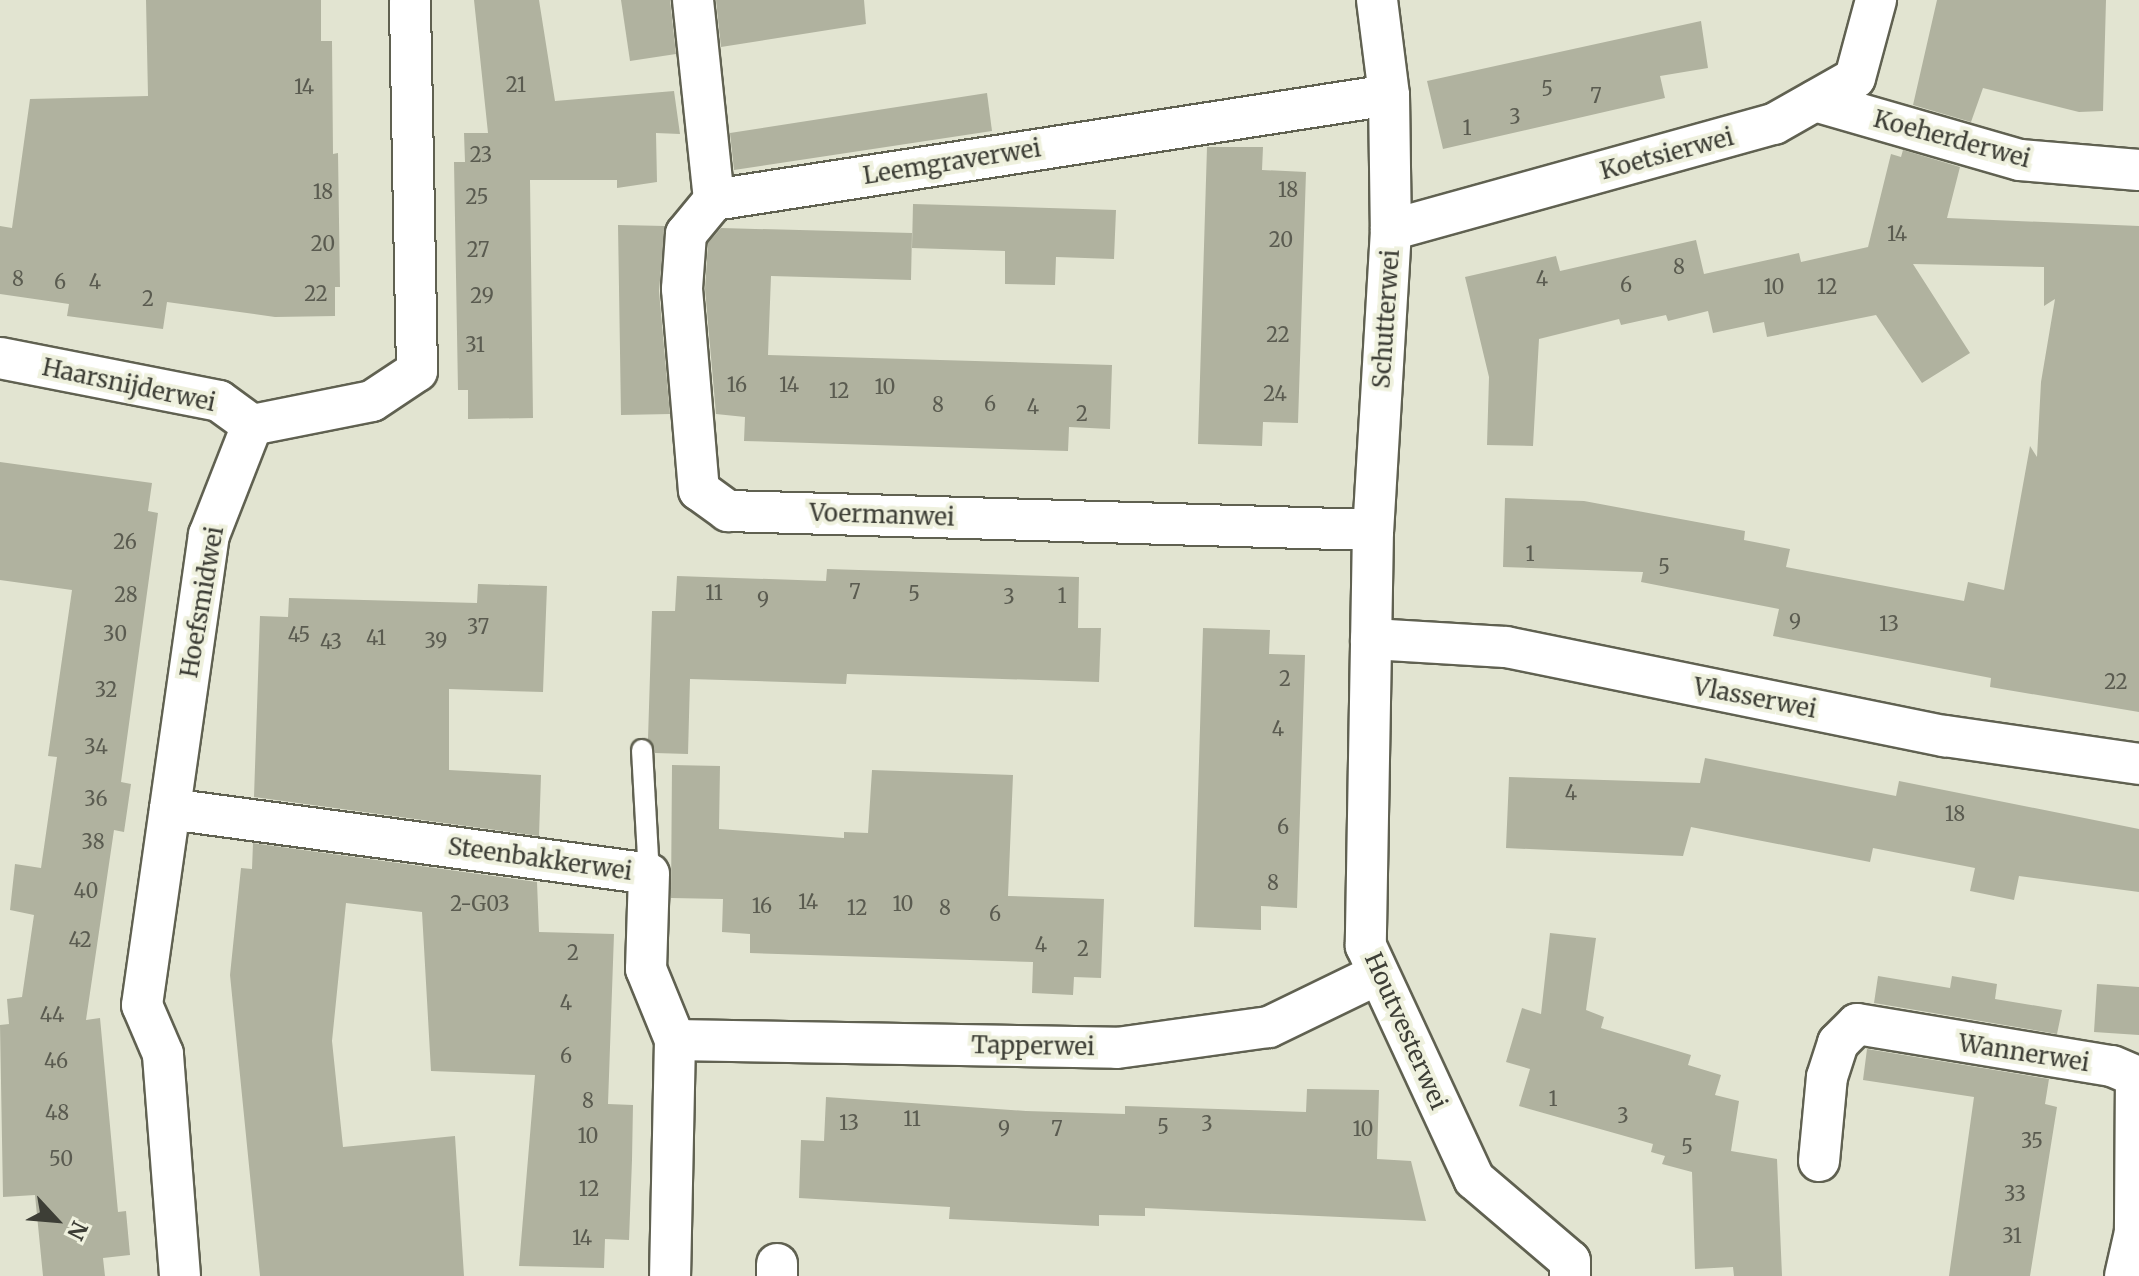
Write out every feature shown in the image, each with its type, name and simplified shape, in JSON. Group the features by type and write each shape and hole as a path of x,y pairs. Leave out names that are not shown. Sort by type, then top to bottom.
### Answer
{"street":[{"path":"252,425 372,401 417,371 410,0"},
{"path":"693,0 714,200"},
{"name":"Schutterwei","path":"1371,639 1373,530 1391,230 1389,95 1377,0"},
{"name":"Koetsierwei","path":"1391,230 1774,124 1855,78 1876,0"},
{"name":"Leemgraverwei","path":"714,200 1389,95"},
{"name":"Koeherderwei","path":"1815,101 2020,160 2139,170"},
{"name":"Voermanwei","path":"714,200 686,234 682,289 699,490 728,511 1373,530"},
{"name":"Haarsnijderwei","path":"0,358 219,401 252,425"},
{"name":"Hoefsmidwei","path":"180,1276 163,1054 142,1005 209,535 252,425"},
{"name":"Vlasserwei","path":"1371,639 1506,647 1945,736 2139,764"},
{"name":"Houtvesterwei","path":"1371,639 1366,946 1474,1179 1570,1261 1570,1276"},
{"name":"Steenbakkerwei","path":"170,809 649,874 646,969 675,1040 670,1276"},
{"name":"Tapperwei","path":"675,1040 1117,1048 1269,1027 1378,974"},
{"name":"Wannerwei","path":"1819,1161 1827,1077 1838,1043 1857,1024 2112,1066 2136,1076 2135,1232 2125,1276"}],"lane":[{"path":"642,750 649,874"}],"building":[{"path":"146,0 321,0 321,41 332,41 333,154 338,153 340,287 335,287 335,316 275,317 167,302 163,329 67,316 69,304 0,294 0,226 12,228 30,99 148,96"},
{"path":"474,0 539,0 555,101 674,91 680,134 656,133 657,182 617,188 617,180 530,180 533,418 468,419 468,390 458,390 454,162 465,162 464,133 488,133"},
{"path":"621,0 670,0 676,54 630,61"},
{"path":"716,0 864,0 866,24 721,47"},
{"path":"1937,0 2106,0 2103,111 2079,112 1983,88 1971,122 1913,105"},
{"path":"1701,21 1708,68 1660,76 1665,98 1443,149 1427,81"},
{"path":"987,93 992,131 734,170 730,133"},
{"path":"1207,147 1263,147 1262,170 1306,172 1298,423 1263,422 1262,446 1198,444"},
{"path":"1903,150 1960,167 1947,218 2139,226 2139,712 1990,687 1991,678 1773,636 1779,609 1641,582 1643,572 1503,567 1505,498 1584,501 1745,531 1744,540 1790,549 1786,567 1964,601 1968,582 2004,590 2030,446 2037,457 2041,382 2055,299 2044,306 2044,267 1913,264 1970,353 1922,383 1876,315 1767,337 1764,322 1713,333 1708,311 1668,321 1666,315 1621,325 1619,319 1539,339 1533,446 1487,445 1489,377 1465,277 1556,256 1560,271 1696,240 1704,274 1799,253 1801,262 1868,247 1891,154 1901,157"},
{"path":"913,204 1116,210 1114,259 1056,257 1055,285 1005,284 1005,251 912,248"},
{"path":"618,225 665,226 659,291 670,414 621,415"},
{"path":"721,228 912,233 911,280 771,276 768,355 1112,365 1110,429 1069,427 1068,451 744,441 745,417 716,414 705,289 708,243"},
{"path":"0,462 152,483 148,511 158,513 121,782 131,784 124,832 114,830 86,1020 100,1018 118,1212 126,1211 130,1255 103,1258 105,1276 43,1276 35,1195 3,1197 0,1025 9,1024 7,999 22,997 34,915 10,910 15,864 41,868 57,757 48,756 72,590 0,580"},
{"path":"827,569 1079,577 1078,628 1101,628 1099,682 847,674 846,684 690,679 688,754 655,753 648,739 652,611 675,611 677,576 826,581"},
{"path":"478,584 547,586 543,692 449,689 449,770 541,775 539,836 254,797 260,616 288,617 289,598 477,603"},
{"path":"1203,628 1270,630 1269,654 1305,655 1297,908 1261,906 1261,930 1194,927"},
{"path":"1705,758 1896,796 1899,781 2139,829 2139,892 2019,876 2014,900 1970,891 1975,868 1873,848 1870,862 1691,827 1683,856 1506,848 1509,777 1700,783"},
{"path":"672,765 720,766 719,829 844,838 844,832 868,833 872,770 1013,775 1008,896 1104,899 1101,978 1074,977 1073,995 1032,993 1033,962 750,953 750,934 722,932 723,899 671,898"},
{"path":"253,843 537,882 539,932 614,934 608,1104 633,1105 632,1160 629,1240 605,1239 604,1268 519,1266 535,1075 431,1071 422,912 346,903 332,1041 343,1147 455,1136 464,1276 260,1276 230,975 241,868 252,869"},
{"path":"1550,933 1596,938 1586,1010 1604,1017 1601,1028 1691,1055 1688,1065 1721,1075 1715,1095 1739,1101 1731,1151 1777,1159 1782,1276 1734,1276 1733,1267 1695,1269 1692,1172 1662,1164 1665,1156 1651,1152 1653,1144 1519,1106 1530,1069 1506,1062 1522,1008 1541,1014"},
{"path":"1878,976 1950,988 1952,976 1997,984 1995,999 2062,1010 2057,1034 1874,1003"},
{"path":"2097,984 2139,987 2139,1035 2094,1032"},
{"path":"1867,1049 2049,1079 2045,1104 2057,1107 2030,1276 1949,1276 1974,1097 1863,1080"},
{"path":"1307,1089 1379,1090 1377,1159 1411,1161 1426,1221 1145,1208 1145,1216 1099,1215 1099,1226 949,1219 950,1207 799,1198 801,1140 824,1141 826,1097 1026,1111 1125,1114 1125,1106 1306,1112"}]}
